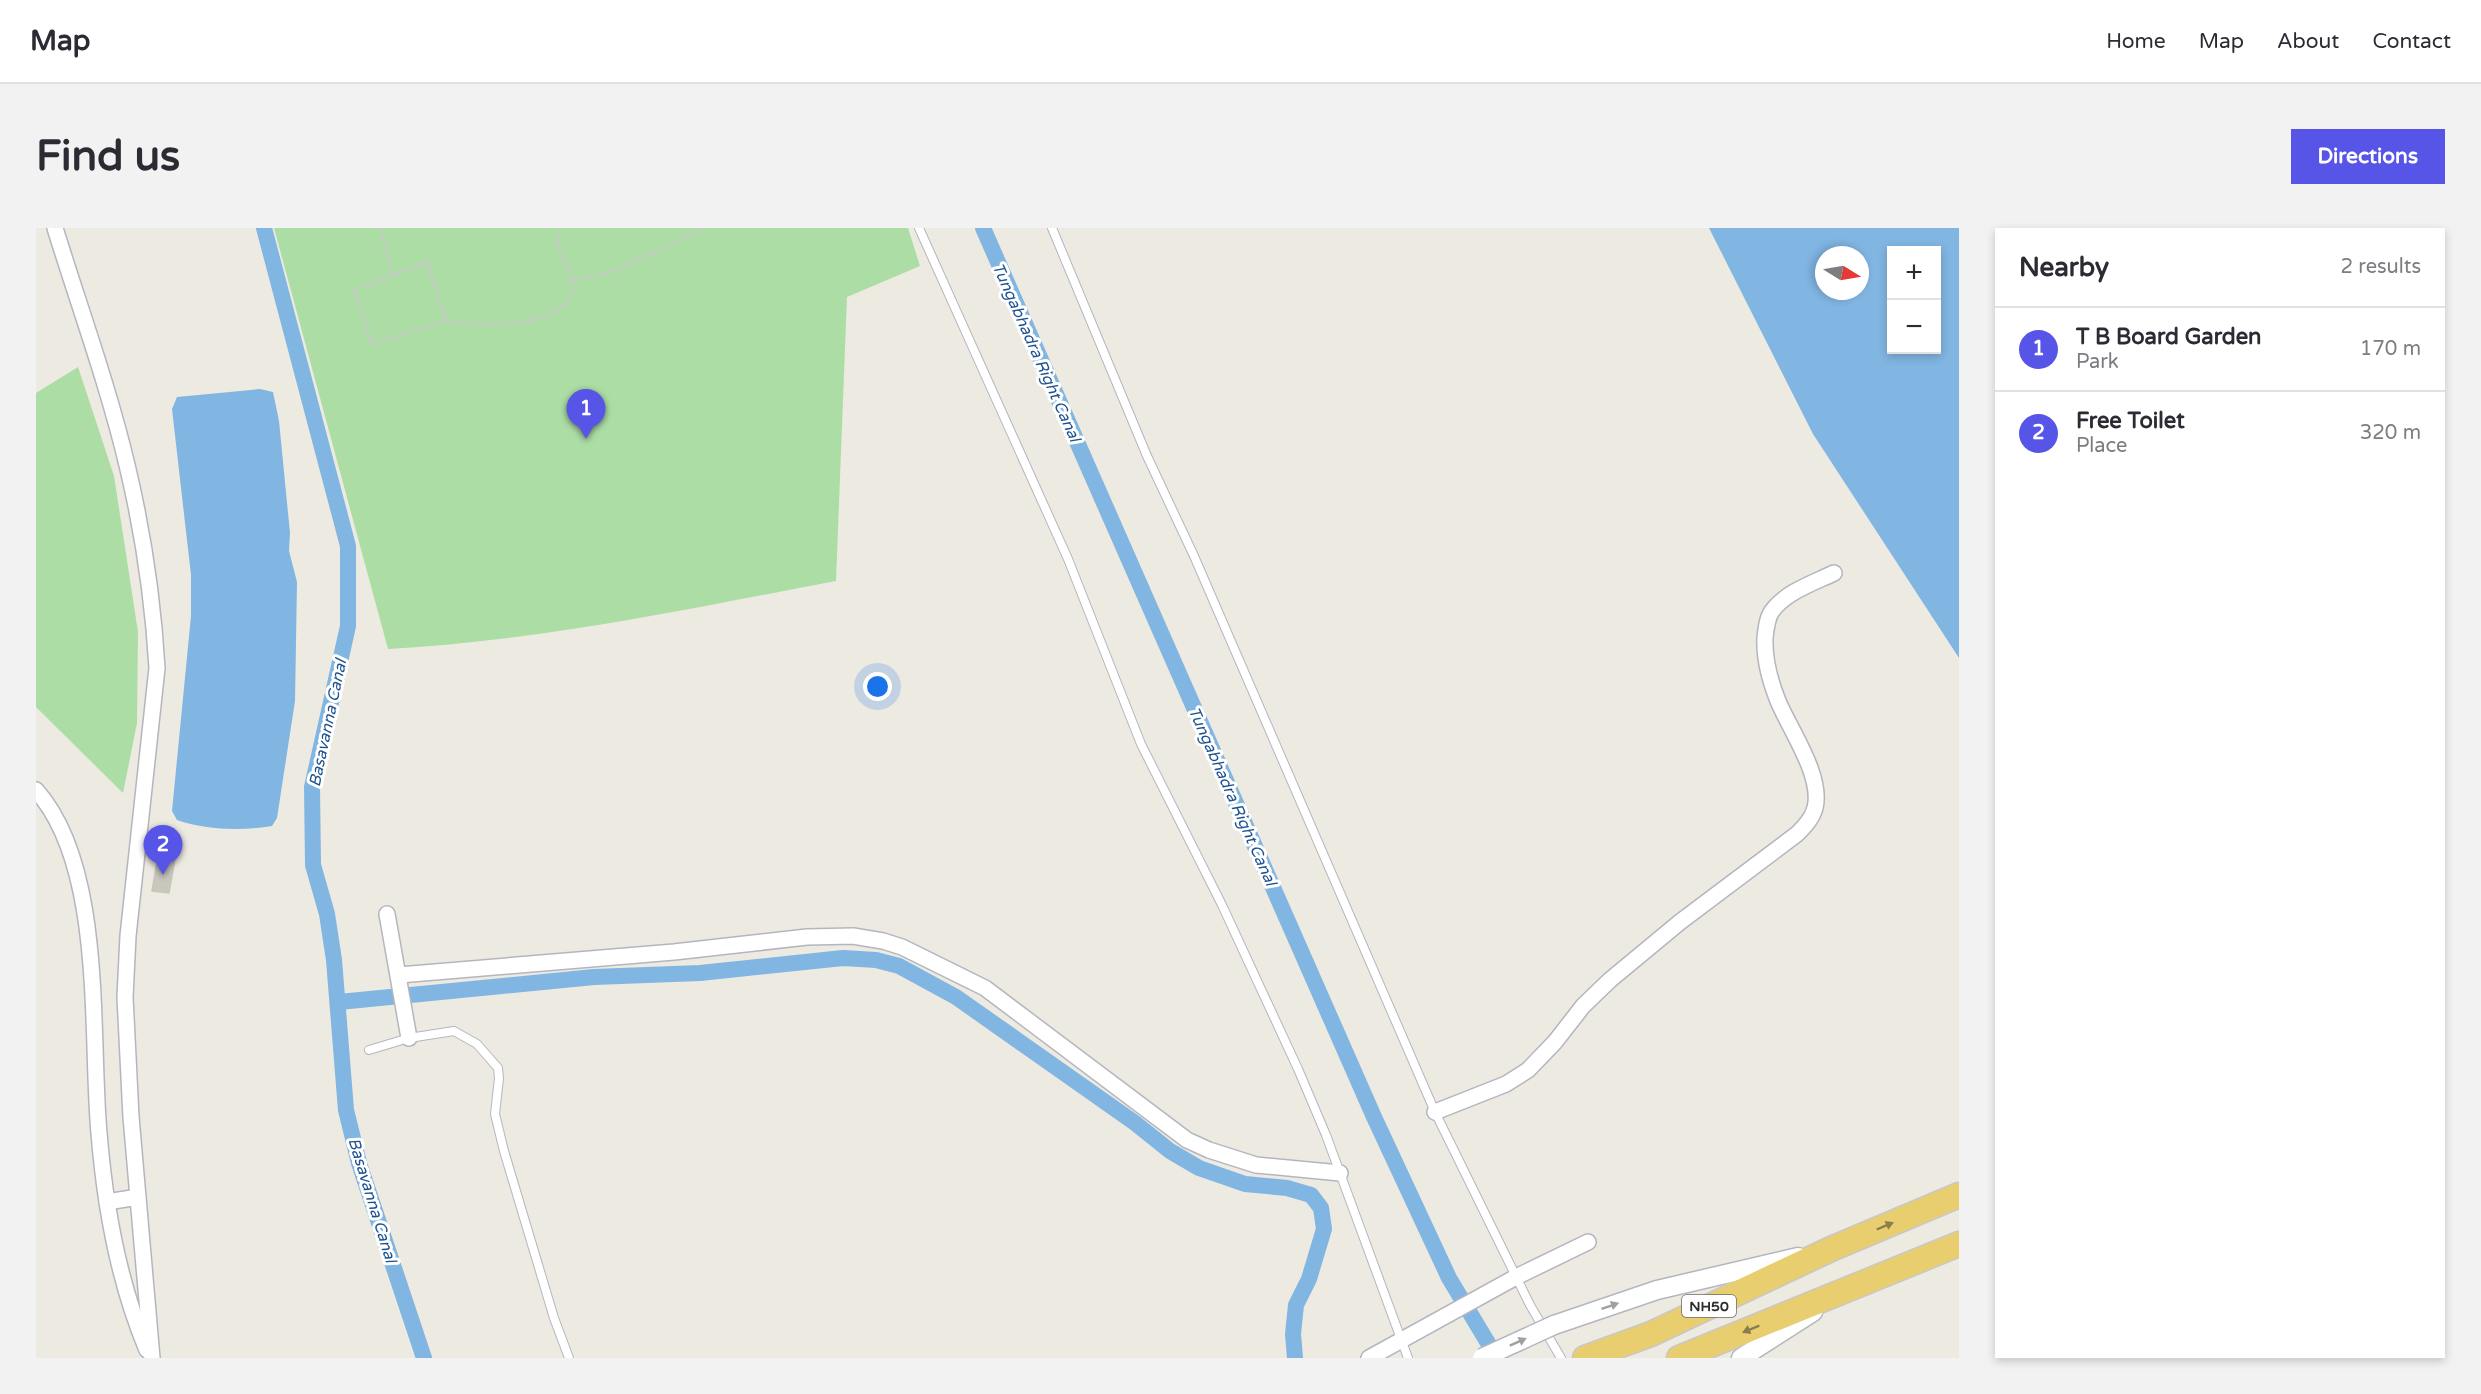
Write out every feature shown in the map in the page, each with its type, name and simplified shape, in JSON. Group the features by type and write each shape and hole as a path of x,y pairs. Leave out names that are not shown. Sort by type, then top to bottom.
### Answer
{"highway":[{"name":"NH50","path":"1585,1358 1651,1334 1831,1249 1959,1195"},
{"name":"NH50","path":"1679,1358 1959,1244"}],"street":[{"path":"55,228 126,462 146,555 155,636 157,668 129,924 125,997 151,1358"},
{"path":"1435,1112 1506,1084 1528,1070 1555,1042 1583,1006 1610,980 1680,922 1797,834 1808,823 1815,809 1816,796 1812,777 1769,676 1765,651 1766,630 1770,614 1779,602 1834,573"},
{"path":"36,790 49,804 62,830 74,866 85,919 92,983 99,1133 108,1202 126,1295 151,1358"},
{"path":"387,914 401,982 409,1038"},
{"path":"401,982 807,937 853,936 883,941 927,958 985,988 1187,1140 1209,1150 1257,1165 1340,1173"},
{"path":"108,1202 138,1197"},
{"path":"1369,1358 1497,1287 1588,1242"},
{"path":"1482,1358 1554,1325 1657,1290 1831,1249"},
{"path":"1741,1358 1845,1292"}],"lane":[{"path":"919,228 1072,568 1141,744 1222,905 1298,1069 1340,1173 1408,1358"},
{"path":"1052,228 1147,456 1194,556 1435,1112 1516,1277 1561,1358"},
{"path":"369,1050 409,1038 454,1031 477,1044 498,1068 500,1078 495,1113 504,1151 554,1318 569,1358"}],"path":[{"path":"380,228 392,274"},
{"path":"446,320 427,262 354,290 372,344 446,320 472,325 494,325 550,315 569,298 573,280 557,248 560,228"},
{"path":"573,280 609,273 705,228"}],"green space":[{"path":"274,228 908,228 920,266 847,297 836,581 669,613 557,631 445,645 388,649"},
{"path":"78,367 114,476 138,632 137,723 123,793 36,707 36,393"}],"water":[{"path":"1709,228 1959,228 1959,658 1813,434"},
{"path":"260,389 273,392 279,421 290,533 289,551 297,582 295,701 277,818 272,826 249,829 212,828 177,820 172,811 191,616 191,575 172,409 177,397"}],"building":[{"path":"158,856 175,859 169,893 152,891"}],"waterway":[{"name":"Basavanna Canal","path":"264,228 348,546 348,626 312,787 313,865 327,914 334,960 346,1110 359,1163 424,1358"},
{"name":"Tungabhadra Right Canal","path":"983,228 1374,1117 1449,1278 1497,1358"},
{"path":"339,1002 594,977 700,973 843,958 876,960 899,966 956,997 1135,1123 1170,1151 1199,1168 1245,1184 1287,1188 1311,1195 1321,1208 1324,1229 1309,1279 1296,1305 1293,1334 1295,1358"}],"place":[{"name":"T B Board Garden","path":"586,439"},
{"name":"Free Toilet","path":"163,875"}]}
